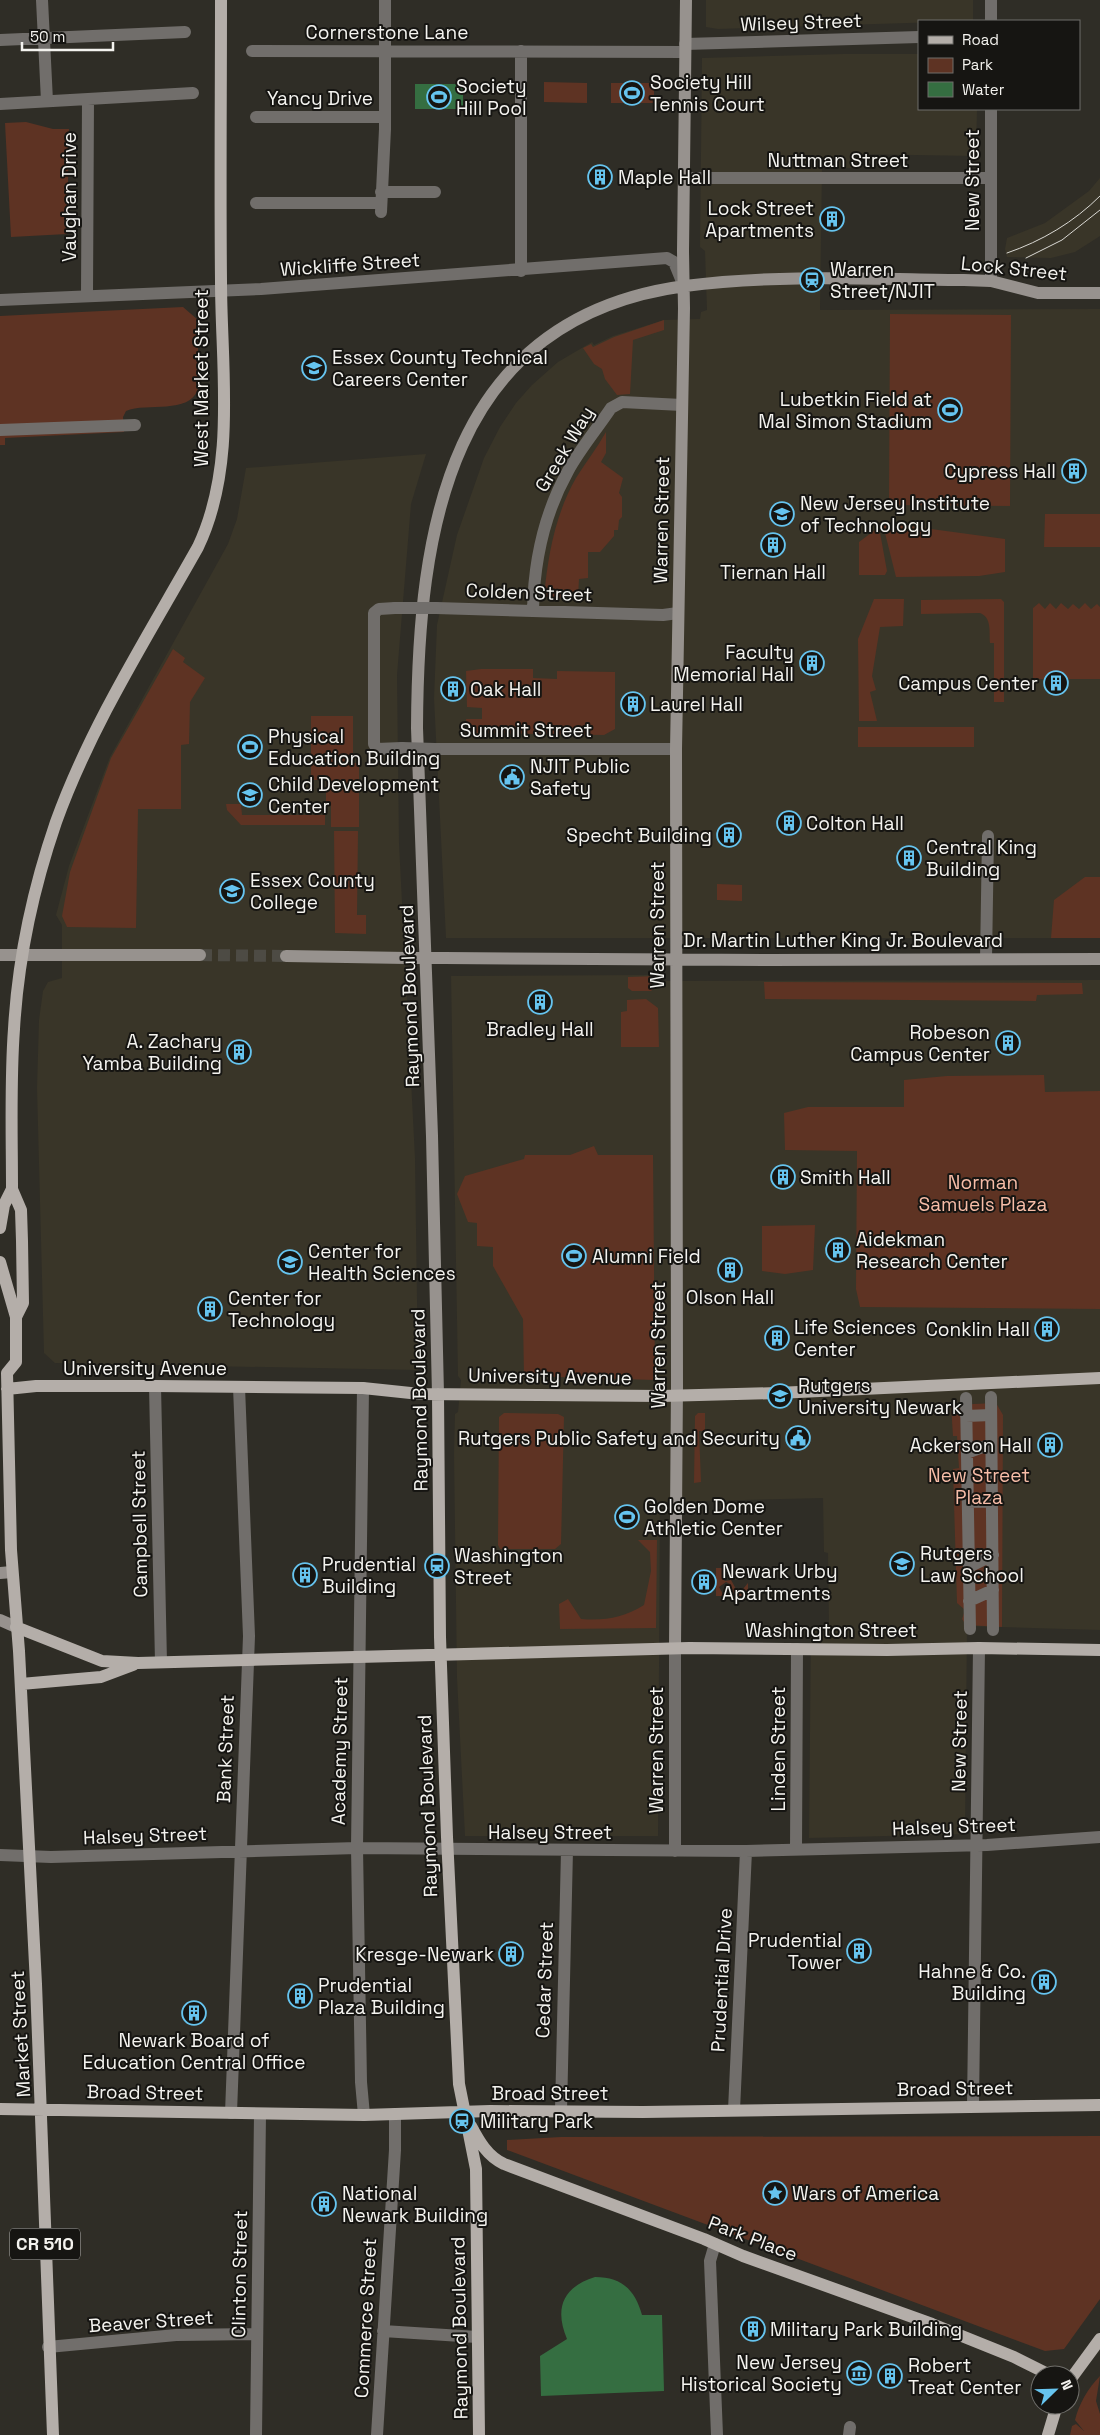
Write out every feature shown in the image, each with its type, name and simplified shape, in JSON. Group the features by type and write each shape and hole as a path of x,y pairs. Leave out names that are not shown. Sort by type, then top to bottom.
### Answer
{"main road":[{"name":"West Market Street","path":"23,955 43,864 71,785 97,730 198,546 208,524 217,487 223,448 221,0"},
{"name":"Warren Street","path":"675,1648 677,1396 676,748 684,286 686,0"},
{"name":"Lock Street","path":"684,286 799,279 991,281 1038,293 1100,293"},
{"name":"Raymond Boulevard","path":"479,2435 476,2337 476,2169 463,2112 459,2084 441,1655 432,1116 417,728 419,625 431,541 446,486 464,440 493,391 511,369 548,337 591,313 620,302 684,286"},
{"path":"0,955 200,954"},
{"name":"Market Street","path":"23,955 13,1031 12,1188 21,1210 23,1303 16,1317 16,1362 3,1368 6,1573 16,1627 21,1684 42,2110 48,2347 53,2435"},
{"name":"Dr. Martin Luther King Jr. Boulevard","path":"286,956 676,959 1100,959"},
{"name":"Market Street","path":"0,1228 4,1205 12,1188"},
{"path":"0,1262 16,1317"},
{"name":"University Avenue","path":"4,1389 36,1386 363,1388 438,1394 677,1396 1100,1378"},
{"name":"Washington Street","path":"0,1620 102,1661 138,1663 675,1648 1100,1650"},
{"path":"21,1684 101,1677 138,1663"},
{"name":"Broad Street","path":"0,2109 364,2115 463,2112 1100,2106"},
{"name":"Park Place","path":"463,2112 479,2141 494,2159 1002,2352 1030,2365"},
{"path":"1080,2366 1100,2339"},
{"path":"1048,2435 1054,2415"}],"street":[{"path":"42,0 47,101"},
{"path":"381,202 385,117 385,0"},
{"path":"991,0 991,20"},
{"path":"0,40 185,32"},
{"name":"Wilsey Street","path":"521,51 685,48 918,37"},
{"name":"Cornerstone Lane","path":"252,51 521,51"},
{"path":"521,51 521,271"},
{"path":"0,104 193,94"},
{"name":"Vaughan Drive","path":"87,295 88,100"},
{"name":"New Street","path":"991,110 991,281"},
{"name":"Yancy Drive","path":"256,117 385,117"},
{"name":"Nuttman Street","path":"684,178 991,178"},
{"path":"256,203 381,202 435,192"},
{"name":"Wickliffe Street","path":"0,300 221,290 521,271 667,258 674,262 684,286"},
{"name":"Greek Way","path":"533,610 538,552 550,508 568,470 611,408 622,402 682,405"},
{"path":"0,430 135,425"},
{"name":"Colden Street","path":"377,749 374,744 374,614 379,609 533,610 663,615 678,613"},
{"name":"Summit Street","path":"377,749 676,748"},
{"path":"986,959 988,836"},
{"name":"Campbell Street","path":"155,1386 161,1662"},
{"name":"Bank Street","path":"231,2113 249,1636 239,1387"},
{"name":"Academy Street","path":"363,1388 357,1848 361,2082 364,2115"},
{"path":"991,1397 993,1630"},
{"path":"966,1398 970,1629"},
{"path":"966,1416 991,1415"},
{"path":"967,1453 992,1444"},
{"path":"968,1502 992,1501"},
{"path":"969,1567 992,1556"},
{"path":"969,1601 993,1590"},
{"name":"Warren Street","path":"675,1648 675,1851"},
{"name":"New Street","path":"973,2106 979,1648"},
{"name":"Linden Street","path":"796,1850 797,1649"},
{"name":"Halsey Street","path":"0,1855 29,1856 357,1848 746,1851 977,1845 1100,1838"},
{"name":"Cedar Street","path":"561,2111 567,1850"},
{"name":"Prudential Drive","path":"734,2110 746,1851"},
{"name":"Clinton Street","path":"256,2435 260,2114"},
{"name":"Commerce Street","path":"377,2435 395,2150 395,2114"},
{"path":"715,2244 710,2261 717,2435"},
{"path":"383,2331 476,2337"},
{"name":"Beaver Street","path":"48,2347 176,2335 256,2334"}],"shaded area":[{"path":"706,0 973,0 973,20 918,20 918,23 718,29 706,27"},
{"name":"New Jersey Institute of Technology","path":"918,54 918,110 977,110 976,156 853,154 852,168 822,167 820,310 1100,309 1100,938 446,938 434,698 437,625 457,535 484,458 500,427 516,403 532,385 558,362 592,342 594,345 613,336 664,320 700,319 701,312 707,310 705,251 700,247 702,58"},
{"path":"1100,178 1100,236 1075,252 1051,258 1007,257 1005,249 1007,238 1045,223 1089,191"},
{"name":"Essex County College","path":"426,454 411,504 397,675 399,843 415,1158 418,1370 55,1363 44,1353 37,1088 39,1020 43,991 48,982 62,978 62,925 56,915 69,866 110,757 228,544 237,519 246,468"},
{"name":"Rutgers University Newark","path":"651,975 658,981 1100,980 1100,1630 967,1626 965,1834 809,1838 811,1628 829,1628 828,1553 824,1552 823,1498 660,1502 658,1836 465,1836 457,1678 454,1453 455,1414 458,1412 461,1380 458,1376 451,976"}],"green space":[{"path":"544,82 587,83 587,103 544,102"},
{"name":"Society Hill Tennis Court","path":"611,83 654,83 654,103 611,103"},
{"path":"26,122 53,129 69,129 67,234 11,237 5,123"},
{"path":"183,307 198,320 198,389 193,397 177,405 145,407 126,411 123,417 124,432 5,438 5,445 0,445 0,316"},
{"name":"Lubetkin Field at Mal Simon Stadium","path":"890,314 1011,315 1010,506 889,505"},
{"path":"664,320 664,330 633,340 630,394 617,395 605,379 602,369 594,364 583,348 591,344 593,347 614,337"},
{"path":"606,432 606,453 601,462 623,478 619,493 622,497 622,517 619,520 618,530 614,530 614,536 600,552 588,552 588,578 579,579 578,598 544,597 550,551 563,506 576,478"},
{"path":"1045,514 1100,514 1100,547 1044,547"},
{"path":"887,523 1005,539 1005,572 979,576 896,577 883,525"},
{"path":"879,527 887,571 885,575 859,575 859,542"},
{"path":"874,599 904,599 903,626 880,627 872,676 876,690 870,692 877,721 859,721 858,639"},
{"path":"1001,599 1004,602 1004,702 994,702 994,643 990,643 989,625 984,615 980,613 921,614 921,600"},
{"path":"1039,603 1045,609 1050,603 1056,609 1061,603 1068,609 1073,604 1079,609 1085,603 1091,609 1097,604 1100,607 1100,679 1033,679 1033,608"},
{"path":"173,649 185,658 183,662 205,678 190,702 189,744 181,745 181,809 138,809 136,928 67,927 62,916 70,872 111,758"},
{"path":"481,669 533,669 533,678 557,679 557,671 615,672 615,729 604,735 468,733 466,719 482,719 482,708 467,707 466,671"},
{"path":"311,716 353,716 353,763 359,763 359,827 331,827 331,802 326,802 326,780 311,780"},
{"path":"858,727 974,727 974,747 858,747"},
{"path":"226,804 241,804 242,815 325,815 325,825 241,825 227,810"},
{"path":"334,831 358,831 357,915 366,915 366,934 335,933"},
{"path":"1085,877 1100,877 1100,938 1051,938 1054,900"},
{"path":"717,884 742,885 742,901 717,900"},
{"path":"657,976 658,984 651,991 632,991 628,988 628,977"},
{"path":"764,982 1082,983 1083,994 1037,995 1036,1001 765,999"},
{"path":"646,999 658,1008 659,1047 621,1047 621,1012 627,1011 627,1000"},
{"name":"Norman Samuels Plaza","path":"1044,1075 1045,1092 1100,1091 1100,1309 860,1307 856,1289 857,1151 785,1150 784,1113 808,1107 904,1107 904,1080 947,1076"},
{"name":"Alumni Field","path":"594,1146 598,1155 653,1155 655,1380 524,1376 523,1319 493,1266 493,1247 477,1246 477,1223 468,1222 457,1194 465,1176 524,1159 525,1155 570,1155"},
{"path":"815,1225 813,1270 785,1274 762,1271 762,1226"},
{"name":"New Street Plaza","path":"996,1403 1003,1415 1002,1627 966,1625 962,1619 965,1610 957,1603 953,1469 959,1468 957,1436 953,1436 951,1405"},
{"path":"504,1413 558,1414 564,1417 561,1544 555,1549 500,1549 498,1545 499,1417"},
{"path":"698,1413 705,1413 705,1431 699,1431 701,1482 694,1483 695,1416"},
{"path":"638,1540 657,1540 656,1628 560,1629 559,1604 568,1599 581,1619 613,1618 629,1613 644,1605 651,1571 650,1552"},
{"path":"716,1568 726,1568 722,1572 722,1578 725,1581 731,1580 736,1589 743,1589 748,1583 748,1596 726,1596 732,1589 730,1584 726,1582 719,1587 724,1596 716,1596"},
{"name":"Military Park","path":"1100,2136 1100,2299 1064,2349 1045,2351 507,2150 507,2140 561,2137"},
{"path":"1100,2376 1096,2401 1100,2414 1100,2435 1070,2435 1072,2426 1076,2424 1084,2431 1075,2420 1077,2415 1080,2415 1082,2402"}],"water":[{"name":"Society Hill Pool","path":"415,84 463,84 463,109 415,109"},
{"path":"595,2277 613,2279 620,2282 636,2299 642,2315 662,2315 664,2391 541,2396 540,2356 567,2339 561,2318 564,2300 575,2287"}],"tunnel":[{"path":"200,955 286,956"}],"tram line":[{"path":"1007,253 1033,243 1057,230 1100,196"},
{"path":"1026,258 1062,240 1100,210"}],"place":[{"name":"Society Hill Tennis Court","path":"632,93"},
{"name":"Society Hill Pool","path":"439,97"},
{"name":"Maple Hall","path":"600,177"},
{"name":"Lock Street Apartments","path":"832,219"},
{"name":"Warren Street/NJIT","path":"812,280"},
{"name":"Essex County Technical Careers Center","path":"314,368"},
{"name":"Lubetkin Field at Mal Simon Stadium","path":"950,410"},
{"name":"Cypress Hall","path":"1074,471"},
{"name":"New Jersey Institute of Technology","path":"782,514"},
{"name":"Tiernan Hall","path":"773,545"},
{"name":"Faculty Memorial Hall","path":"812,663"},
{"name":"Campus Center","path":"1056,683"},
{"name":"Oak Hall","path":"453,689"},
{"name":"Laurel Hall","path":"633,704"},
{"name":"Physical Education Building","path":"250,747"},
{"name":"NJIT Public Safety","path":"512,777"},
{"name":"Child Development Center","path":"250,795"},
{"name":"Colton Hall","path":"789,823"},
{"name":"Specht Building","path":"729,835"},
{"name":"Central King Building","path":"909,858"},
{"name":"Essex County College","path":"232,891"},
{"name":"Bradley Hall","path":"540,1002"},
{"name":"Robeson Campus Center","path":"1008,1043"},
{"name":"A. Zachary Yamba Building","path":"239,1052"},
{"name":"Smith Hall","path":"783,1177"},
{"name":"Aidekman Research Center","path":"838,1250"},
{"name":"Alumni Field","path":"574,1256"},
{"name":"Center for Health Sciences","path":"290,1262"},
{"name":"Olson Hall","path":"730,1270"},
{"name":"Center for Technology","path":"210,1309"},
{"name":"Conklin Hall","path":"1047,1329"},
{"name":"Life Sciences Center","path":"777,1338"},
{"name":"Rutgers University Newark","path":"780,1396"},
{"name":"Rutgers Public Safety and Security","path":"798,1438"},
{"name":"Ackerson Hall","path":"1050,1445"},
{"name":"Golden Dome Athletic Center","path":"627,1517"},
{"name":"Rutgers Law School","path":"902,1564"},
{"name":"Washington Street","path":"437,1566"},
{"name":"Prudential Building","path":"305,1575"},
{"name":"Newark Urby Apartments","path":"704,1582"},
{"name":"Prudential Tower","path":"859,1951"},
{"name":"Kresge-Newark","path":"511,1954"},
{"name":"Hahne & Co. Building","path":"1044,1982"},
{"name":"Prudential Plaza Building","path":"300,1996"},
{"name":"Newark Board of Education Central Office","path":"194,2013"},
{"name":"Military Park","path":"462,2121"},
{"name":"Wars of America","path":"775,2193"},
{"name":"National Newark Building","path":"324,2204"},
{"name":"Military Park Building","path":"753,2329"},
{"name":"New Jersey Historical Society","path":"859,2373"},
{"name":"Robert Treat Center","path":"890,2376"}]}
